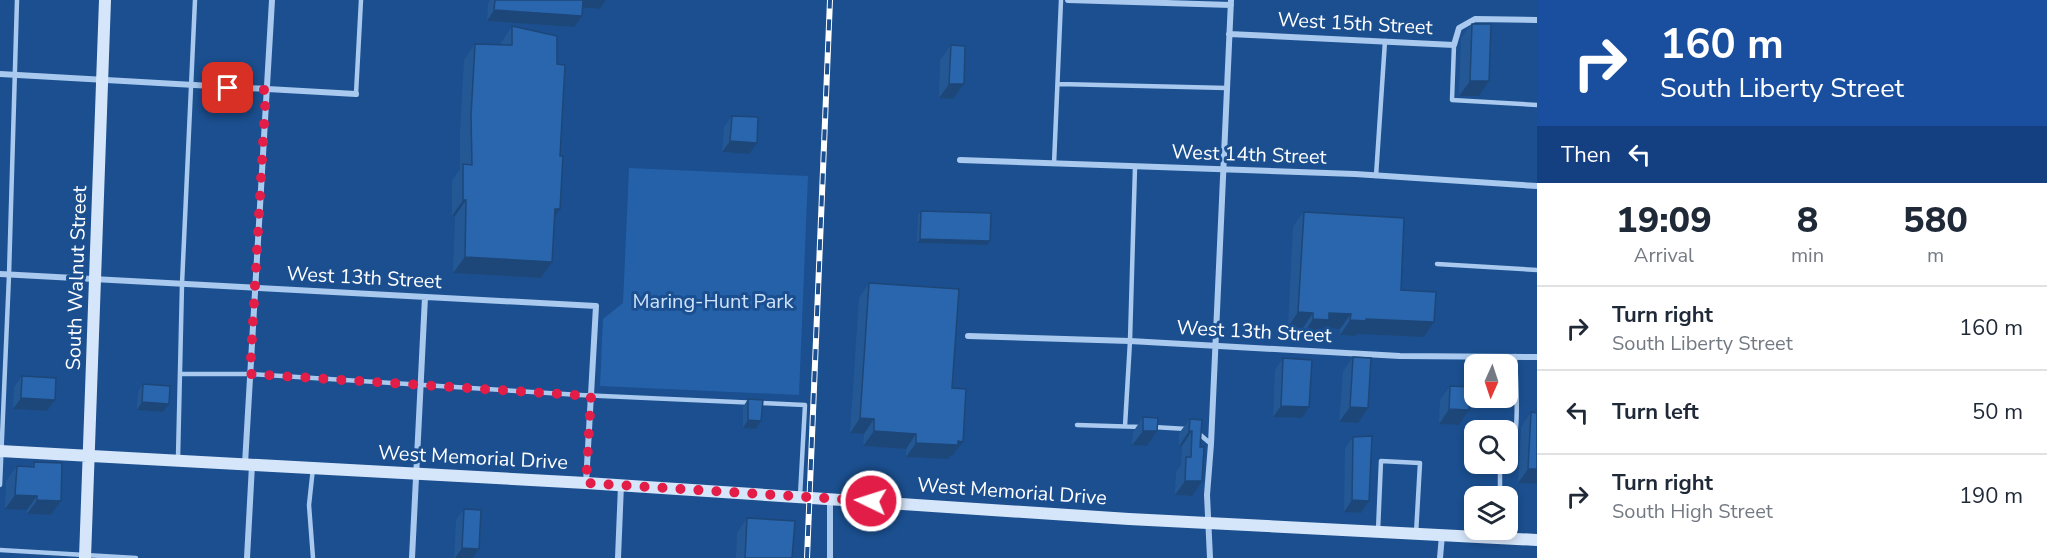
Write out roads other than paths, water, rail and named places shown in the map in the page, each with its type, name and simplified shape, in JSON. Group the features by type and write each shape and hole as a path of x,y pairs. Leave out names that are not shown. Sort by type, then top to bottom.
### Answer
{"main road":[{"name":"South Walnut Street","path":"86,557 105,0"},
{"name":"West Memorial Drive","path":"1,451 621,485 975,509 1416,534 1464,535"},
{"name":"West Memorial Drive","path":"1518,537 1537,540"}],"street":[{"path":"247,558 250,374 272,0"},
{"path":"1068,0 1231,3 1207,495 1210,558"},
{"name":"West 15th Street","path":"1229,34 1454,45 1459,28 1475,19 1537,20"},
{"path":"0,74 356,94"},
{"name":"West 14th Street","path":"960,160 1376,176 1537,186"},
{"name":"West 13th Street","path":"0,274 596,306 591,396"},
{"path":"412,558 425,297"},
{"name":"West 13th Street","path":"968,336 1130,341 1464,358"},
{"name":"West 13th Street","path":"1518,356 1537,357"},
{"path":"586,483 591,396"},
{"path":"618,558 621,485"},
{"path":"830,498 830,558"},
{"path":"1440,558 1442,535"}],"lane":[{"path":"0,485 17,0"},
{"path":"178,461 182,284 195,0"},
{"path":"356,94 361,0"},
{"path":"1054,164 1061,0"},
{"path":"1376,176 1385,41"},
{"path":"1454,45 1452,100 1537,105"},
{"path":"1059,84 1227,88"},
{"path":"1125,426 1135,167"},
{"path":"1437,264 1537,270"},
{"path":"180,374 250,374 591,396 805,405 800,496"},
{"path":"1077,424 1189,429 1196,431 1211,444"},
{"path":"1378,531 1381,461 1420,463 1416,534"},
{"path":"313,468 309,505 313,558"},
{"path":"0,550 86,557 136,558"}],"railway":[{"path":"807,558 830,0"}],"park label":[{"name":"Maring-Hunt Park","path":"713,301"}]}
